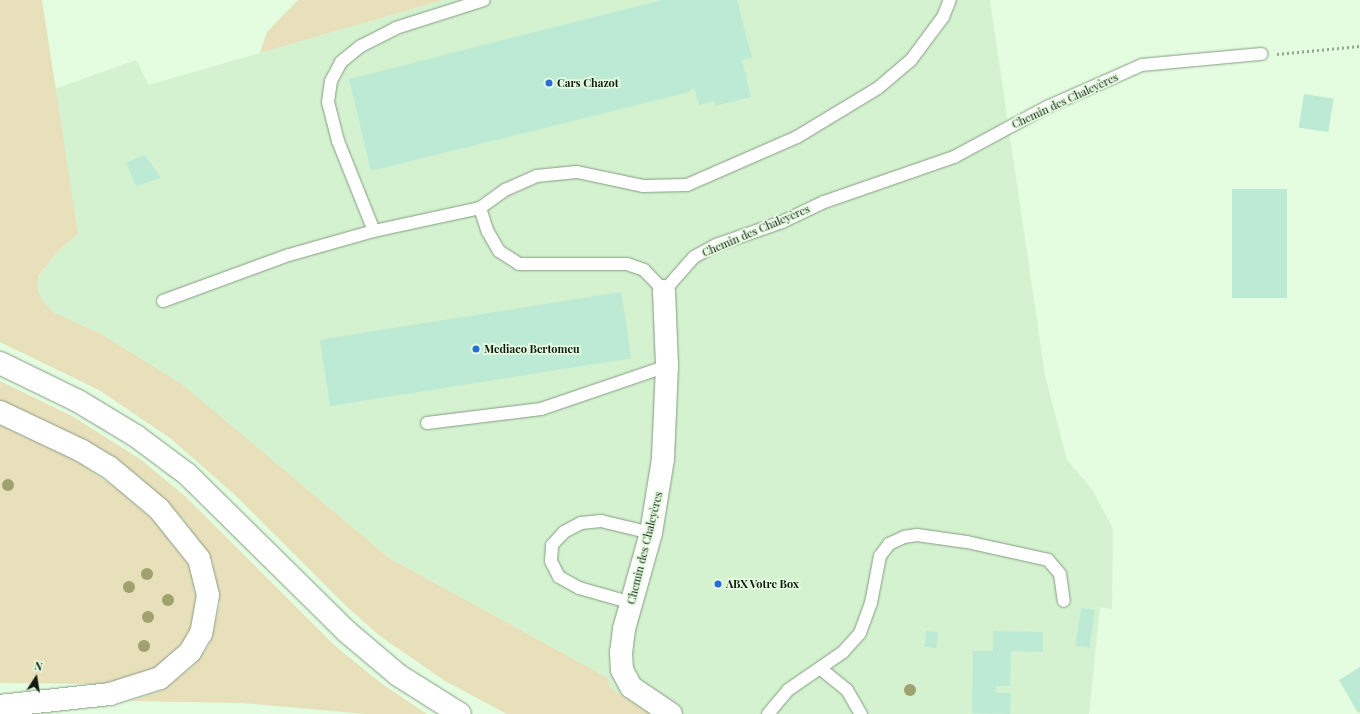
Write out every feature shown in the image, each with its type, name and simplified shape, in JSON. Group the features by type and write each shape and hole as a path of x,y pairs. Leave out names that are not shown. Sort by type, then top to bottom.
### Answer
{"main road":[{"name":"Chemin des Chaleyères","path":"664,292 667,366 663,459 651,533 624,629 622,670 631,687 671,714"},
{"path":"0,362 116,424 187,474 346,631 398,675 460,714"},
{"path":"0,412 82,450 109,467 159,509 199,559 208,595 206,616 194,646 178,665 160,678 110,694 0,706"}],"lane":[{"path":"374,231 338,141 328,102 331,81 341,62 361,46 396,28 484,0"},
{"path":"163,301 289,255 374,231 480,208 506,190 536,176 577,172 643,186 687,185 797,137 878,88 911,60 943,17 950,0"},
{"name":"Chemin des Chaleyères","path":"664,292 694,257 716,246 782,222 824,202 954,157 1047,107 1142,65 1261,54"},
{"path":"480,208 499,251 519,264 627,264 644,270 664,292"},
{"path":"427,423 541,409 667,366"},
{"path":"632,603 579,588 560,577 551,561 552,545 564,532 581,523 601,521 651,533"},
{"path":"768,714 788,690 821,669 843,652 860,633 871,603 880,556 889,544 904,537 917,535 967,542 1032,554 1048,560 1060,574 1064,601"},
{"path":"821,669 847,690 861,714"}],"path":[{"path":"1261,54 1299,54 1360,46"}],"shaded area":[{"path":"0,0 42,0 78,234 62,247 39,275 37,288 42,300 53,312 101,334 182,384 389,558 608,678 609,686 616,692 652,714 507,714 445,681 380,636 346,606 235,495 170,438 99,390 0,342"},
{"path":"298,0 443,0 260,53 267,32"},
{"path":"443,0 990,0 1045,375 1067,460 1092,489 1113,529 1112,609 1100,607 1089,714 652,714 616,692 609,686 608,678 389,558 182,384 101,334 53,312 42,300 37,288 39,276 62,247 78,234 55,89 136,60 149,85"},
{"path":"0,381 72,416 140,459 185,496 334,645 382,684 427,714 366,714 242,703 131,701 163,690 193,666 209,645 220,603 212,560 182,518 154,491 75,435 0,403"},
{"path":"0,425 71,457 119,490 160,526 189,563 199,598 191,631 183,645 163,665 109,684 0,683"}],"building":[{"name":"Cars Chazot","path":"662,0 737,0 752,58 742,60 751,97 715,106 714,101 699,105 694,87 689,92 371,171 349,79"},
{"path":"1304,94 1334,99 1328,132 1299,128"},
{"path":"145,155 161,178 136,186 126,163"},
{"path":"1232,189 1287,189 1287,298 1232,298"},
{"name":"Mediaco Bertomeu","path":"621,292 631,358 330,406 320,340"},
{"path":"1081,608 1095,610 1090,648 1076,646"},
{"path":"926,631 938,632 937,648 925,647"},
{"path":"993,631 1043,632 1043,652 1011,651 1010,686 996,686 996,693 1011,693 1010,714 972,713 973,651 993,651"},
{"path":"1360,667 1360,712 1358,713 1339,680"}],"place":[{"name":"Cars Chazot","path":"549,83"},
{"name":"Mediaco Bertomeu","path":"476,349"},
{"name":"ABX Votre Box","path":"718,584"}]}
